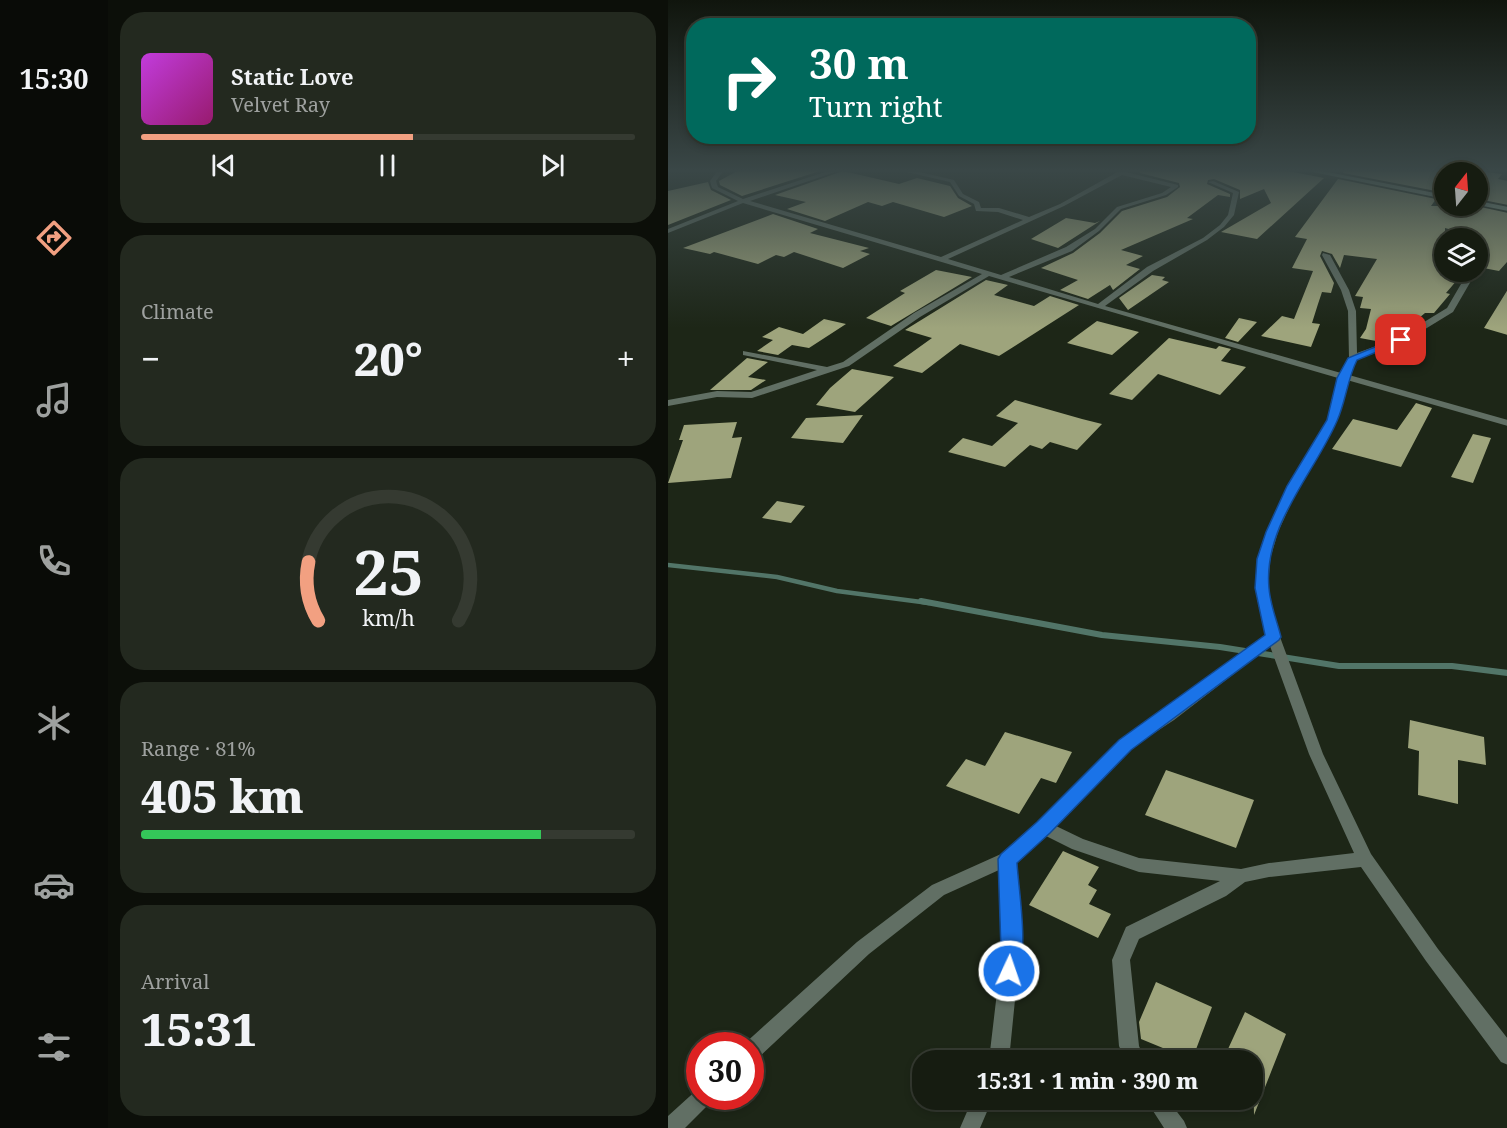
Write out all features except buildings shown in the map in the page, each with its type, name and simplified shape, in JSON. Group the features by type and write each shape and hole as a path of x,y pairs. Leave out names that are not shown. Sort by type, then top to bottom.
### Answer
{"street":[{"path":"668,231 689,223"},
{"path":"818,223 1343,378 1508,423"},
{"path":"943,259 1024,223"},
{"path":"1003,277 1069,249 1105,223"},
{"path":"1100,306 1150,268 1205,239 1225,223"},
{"path":"1326,255 1336,278 1345,290 1352,311 1353,358 1343,378 1332,420 1294,486 1272,532 1264,559 1262,588 1273,637 1316,754 1365,859 1432,955 1508,1055"},
{"path":"668,403 717,394 752,395 846,364 917,315 990,273"},
{"path":"1353,358 1401,340 1450,310 1466,282"},
{"path":"746,353 829,370"},
{"path":"764,1039 863,948 938,890 1007,859 1044,828 1125,745 1273,637"},
{"path":"1044,828 1078,844 1139,865 1241,876 1269,870 1365,859"},
{"path":"999,1050 1011,950 1007,859"},
{"path":"1131,1050 1121,960 1132,933 1220,891 1241,876"},
{"path":"671,1128 688,1110"},
{"path":"970,1128 978,1110"},
{"path":"1164,1110 1177,1128"}],"waterway":[{"path":"668,565 777,577 837,591 929,603"},
{"path":"921,601 1102,635 1220,647 1339,666 1452,666 1508,673"}],"route":[{"path":"1009,971 1011,950 1007,859 1044,828 1125,745 1169,716 1273,637 1262,588 1264,559 1272,532 1294,486 1332,420 1343,378 1353,358 1401,340"}]}
